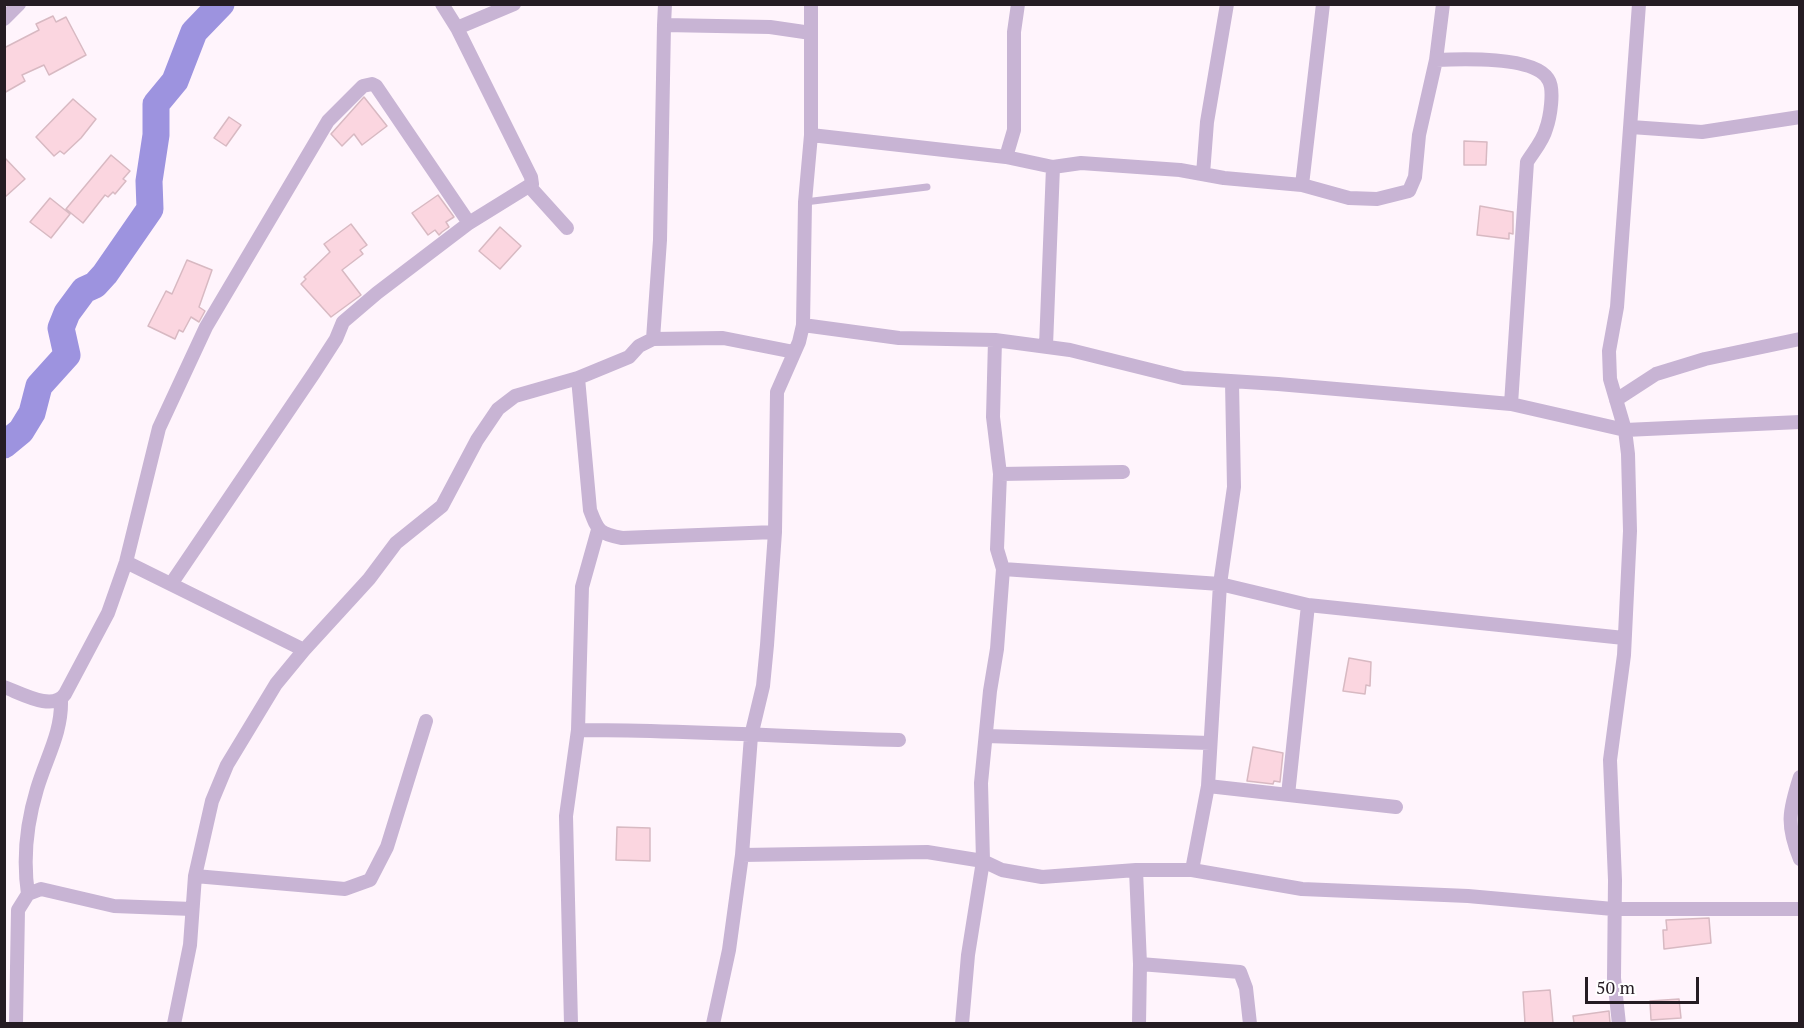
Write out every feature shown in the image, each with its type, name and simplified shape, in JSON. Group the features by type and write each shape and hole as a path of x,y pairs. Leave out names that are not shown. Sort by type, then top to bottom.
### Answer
{"street":[{"path":"4,19 19,4"},
{"path":"442,4 457,28 531,177 530,187 567,228"},
{"path":"457,28 514,4"},
{"path":"653,339 660,240 665,4"},
{"path":"713,1023 729,950 742,855 751,736 763,686 775,532 777,392 803,325 806,202 811,135 811,4"},
{"path":"1006,157 1014,130 1014,32 1018,4"},
{"path":"1203,174 1207,122 1227,4"},
{"path":"1302,185 1323,4"},
{"path":"811,135 1006,157 1053,167 1080,164 1180,170 1302,185 1349,198 1377,199 1409,191 1415,177 1419,135 1436,60 1443,4"},
{"path":"1619,1023 1614,978 1615,880 1610,760 1624,638 1630,531 1628,454 1625,430 1610,379 1609,351 1617,307 1639,4"},
{"path":"664,25 770,27 811,33"},
{"path":"1436,60 1483,59 1524,65 1547,76 1552,86 1546,130 1527,162 1511,404"},
{"path":"28,894 24,870 28,834 37,789 56,741 61,716 61,700 108,613 126,562 159,428 206,327 327,121 363,86 372,84 376,86 469,223"},
{"path":"1631,127 1702,132 1800,117"},
{"path":"1046,346 1053,167"},
{"path":"171,584 314,374 336,339 343,322 377,292 469,223 530,187"},
{"path":"803,325 899,338 995,340 1046,346 1183,378 1511,404 1625,430 1800,422"},
{"path":"174,1023 190,945 195,876 212,801 227,765 276,684 304,650 369,579 396,543 442,506 477,440 498,409 515,396 578,378 628,357 639,346 653,339 723,338 794,351"},
{"path":"1616,400 1656,374 1705,359 1800,339"},
{"path":"962,1023 968,955 983,861 981,783 997,649 1003,569 997,549 1000,474 993,417 995,340"},
{"path":"578,378 590,510 598,530 606,536 622,538 775,532"},
{"path":"1192,870 1208,786 1220,584 1234,487 1232,382"},
{"path":"1000,474 1123,472"},
{"path":"571,1023 566,816 578,730 582,587 598,530"},
{"path":"126,562 304,650"},
{"path":"1003,569 1220,584 1308,605 1624,638"},
{"path":"1288,795 1308,605"},
{"path":"4,687 52,703 61,700"},
{"path":"195,876 345,889 370,880 387,847 426,721"},
{"path":"578,730 659,730 751,736 900,740"},
{"path":"986,736 1210,743"},
{"path":"1800,777 1793,799 1789,834 1800,859"},
{"path":"1208,786 1396,807"},
{"path":"742,855 893,850 927,852 983,861 1002,870 1042,877 1136,870 1192,870 1302,889 1468,896 1613,909 1800,909"},
{"path":"1136,870 1140,964 1139,1023"},
{"path":"16,1023 18,910 28,894 41,889 114,906 192,909"},
{"path":"1140,964 1240,972 1246,988 1250,1023"}],"lane":[{"path":"806,202 927,187"}],"building":[{"path":"53,16 56,22 66,17 86,55 49,75 44,65 22,75 25,81 4,93 4,48 39,30 36,24"},
{"path":"364,97 387,126 362,145 354,134 342,146 331,134"},
{"path":"73,99 96,119 64,154 60,151 54,156 36,137"},
{"path":"229,117 241,125 226,146 214,138"},
{"path":"1464,141 1487,142 1486,165 1464,165"},
{"path":"111,155 130,171 123,179 126,181 115,194 113,192 108,197 105,195 83,223 66,209"},
{"path":"4,157 25,179 4,198"},
{"path":"438,195 454,217 446,222 449,227 439,235 435,230 428,235 412,213"},
{"path":"50,198 70,214 51,238 30,222"},
{"path":"1480,206 1513,212 1513,234 1509,233 1509,239 1477,235"},
{"path":"351,224 367,245 360,250 363,254 342,270 361,295 331,317 301,284 306,279 304,277 330,252 324,244"},
{"path":"500,227 521,246 500,269 479,251"},
{"path":"187,260 212,270 199,307 205,311 199,322 191,317 183,332 179,330 175,339 148,326 166,291 172,294"},
{"path":"1349,658 1371,662 1370,686 1366,685 1365,694 1343,691"},
{"path":"1253,747 1283,753 1280,782 1274,781 1273,784 1247,781"},
{"path":"617,827 650,828 650,861 616,860"},
{"path":"1709,918 1711,943 1664,949 1663,930 1667,930 1666,920"},
{"path":"1550,990 1553,1023 1525,1023 1523,992"},
{"path":"1679,999 1681,1018 1651,1020 1650,1001"},
{"path":"1609,1011 1610,1023 1574,1023 1573,1016"}],"waterway":[{"path":"4,445 21,431 32,413 39,386 67,355 61,328 67,313 84,290 95,285 105,274 150,209 149,181 156,135 156,104 175,81 194,32 221,4"}]}
